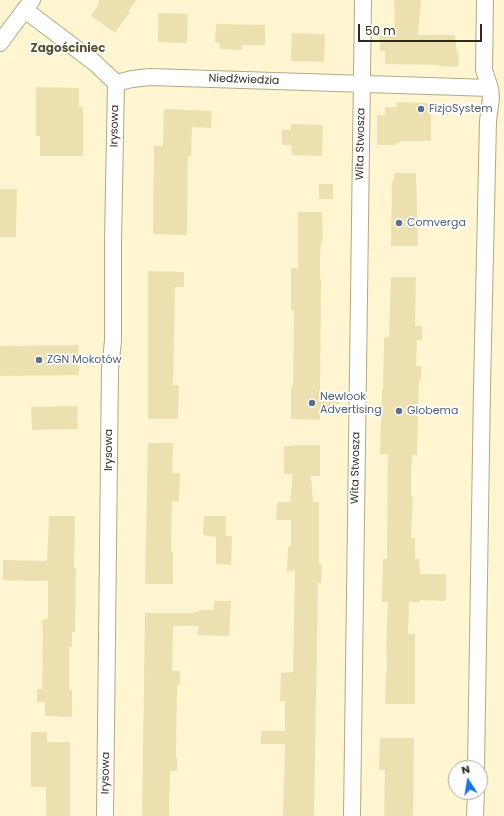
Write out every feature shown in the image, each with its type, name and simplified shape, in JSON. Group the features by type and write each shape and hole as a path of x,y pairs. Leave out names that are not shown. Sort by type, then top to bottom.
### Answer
{"street":[{"name":"Wita Stwosza","path":"352,816 363,0"},
{"path":"476,760 482,388 488,121 491,98 490,88 484,70 485,0"},
{"path":"0,43 29,5 116,83"},
{"name":"Niedźwiedzia","path":"116,83 150,77 490,88"},
{"name":"Irysowa","path":"105,816 110,369 113,341 116,83"},
{"path":"475,816 476,800"}],"building":[{"path":"99,0 136,0 128,12 130,12 115,33 91,16 98,5"},
{"path":"394,0 421,0 418,35 455,35 457,53 459,53 458,67 439,65 385,64 385,51 380,51 380,36 395,36"},
{"path":"158,13 188,14 187,43 158,42"},
{"path":"216,24 265,25 265,45 242,45 242,50 220,49 220,43 215,42"},
{"path":"292,33 325,34 324,62 291,61"},
{"path":"36,87 79,88 79,107 83,107 83,156 40,156 40,136 36,136"},
{"path":"396,102 431,103 431,141 402,141 393,145 377,145 377,115 385,115 385,107 397,107"},
{"path":"164,109 212,111 211,128 192,127 191,156 188,156 187,235 153,234 154,146 163,146"},
{"path":"291,125 323,125 322,156 292,155 291,145 282,145 282,130 291,130"},
{"path":"394,173 416,173 418,246 391,246 392,181 394,181"},
{"path":"319,184 333,184 333,199 319,199"},
{"path":"0,189 17,189 16,237 0,237"},
{"path":"298,212 322,212 323,242 321,243 320,252 320,398 342,403 320,409 320,420 291,419 294,311 291,310 291,268 298,268"},
{"path":"148,271 184,272 184,287 175,287 173,385 179,385 178,419 148,419"},
{"path":"391,277 416,277 415,326 422,326 422,340 417,340 416,366 421,366 421,380 419,380 417,455 412,455 411,465 411,497 413,497 411,538 415,538 415,559 419,559 420,574 446,574 446,601 420,600 420,602 409,602 408,634 415,634 415,704 385,704 388,602 382,602 383,559 387,559 388,454 380,454 384,338 389,337"},
{"name":"ZGN Mokotów","path":"78,345 79,375 0,376 0,346"},
{"path":"77,406 78,429 32,430 31,407"},
{"path":"148,443 173,443 172,473 180,473 179,502 172,501 171,551 173,551 173,584 145,584"},
{"path":"320,445 320,476 311,476 313,502 319,502 319,564 322,564 321,583 318,583 314,816 283,816 285,744 261,744 261,731 285,731 285,701 280,701 281,673 293,672 295,570 287,572 288,546 291,547 291,520 276,520 277,502 290,502 293,474 284,474 284,446"},
{"path":"49,516 75,516 75,632 72,632 72,647 69,647 69,690 72,690 72,717 45,716 45,702 37,702 37,689 42,689 42,621 48,618 48,581 3,580 3,560 47,561"},
{"path":"204,516 226,516 226,536 232,536 231,565 216,564 216,537 203,535"},
{"path":"214,601 231,601 229,636 197,635 198,626 173,626 172,671 180,671 180,685 177,685 177,771 170,771 169,816 142,816 145,613 193,613 198,612 198,610 214,610"},
{"path":"31,732 47,732 47,742 70,742 70,816 46,816 46,787 31,787"},
{"path":"380,738 414,738 413,816 384,816 385,770 379,770"}],"place":[{"name":"FizjoSystem","path":"421,109"},
{"name":"Comverga","path":"399,223"},
{"name":"ZGN Mokotów","path":"39,360"},
{"name":"Newlook Advertising","path":"312,403"},
{"name":"Globema","path":"399,411"}],"district":[{"name":"Zagościniec","path":"68,49"}]}
